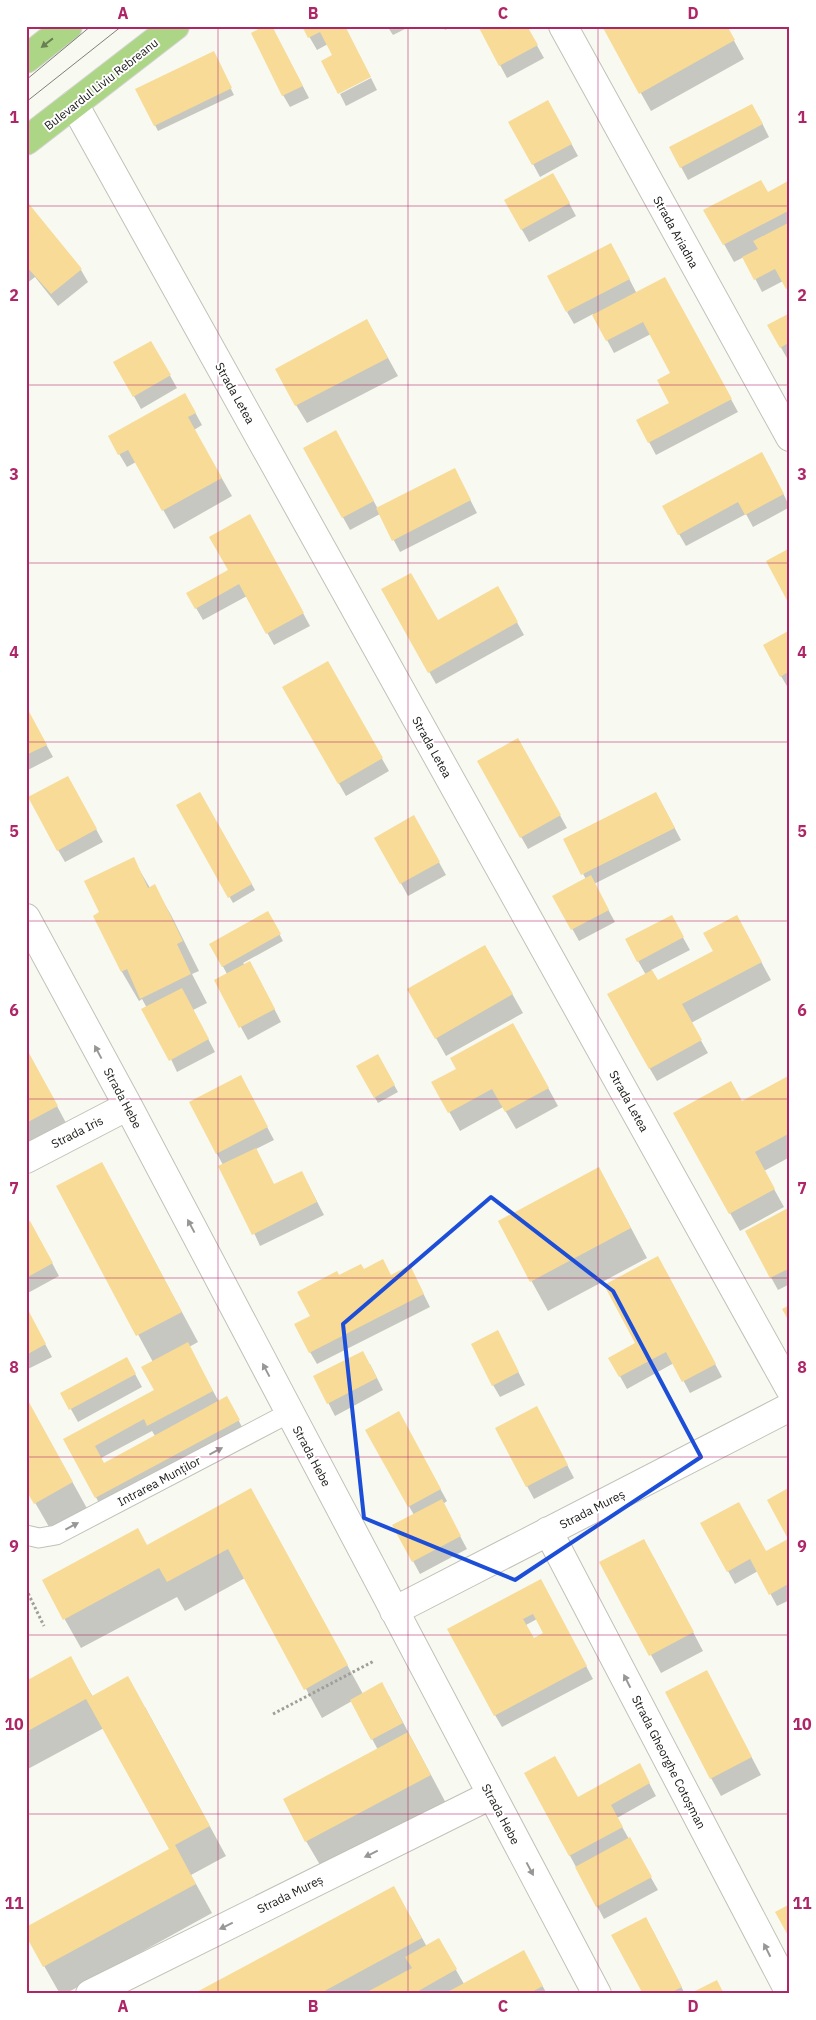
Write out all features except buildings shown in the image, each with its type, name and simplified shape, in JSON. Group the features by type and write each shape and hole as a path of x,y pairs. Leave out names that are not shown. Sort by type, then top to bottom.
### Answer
{"main road":[{"path":"26,59 68,26"},
{"name":"Bulevardul Liviu Rebreanu","path":"26,141 175,26"}],"street":[{"name":"Strada Ariadna","path":"563,26 790,437"},
{"name":"Strada Letea","path":"74,104 790,1389"},
{"name":"Strada Hebe","path":"26,918 128,1106 597,1994"},
{"name":"Strada Iris","path":"26,1159 128,1106"},
{"name":"Strada Mureș","path":"394,1610 790,1408"},
{"name":"Strada Gheorghe Cotoșman","path":"548,1531 790,1993"},
{"name":"Strada Mureș","path":"90,1994 122,1987 415,1832 491,1795"}],"lane":[{"name":"Intrarea Munților","path":"26,1535 39,1538 56,1535 289,1413"}],"path":[{"path":"26,1589 44,1626"},
{"path":"273,1714 374,1661"}],"highlighted area":[{"path":"491,1197 613,1291 701,1457 515,1580 364,1518 343,1324"}],"tram line":[{"path":"26,80 91,26"},
{"path":"26,102 122,26"}]}
